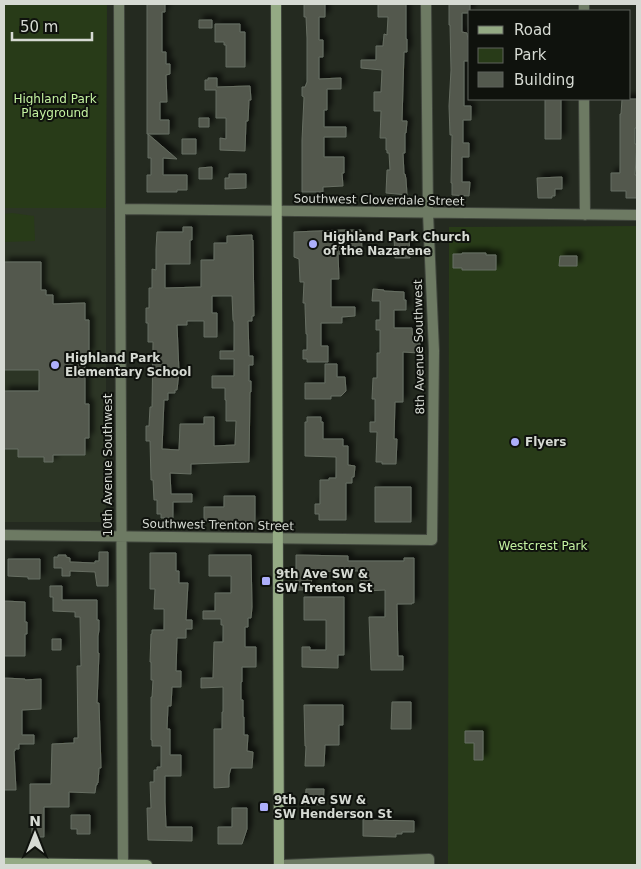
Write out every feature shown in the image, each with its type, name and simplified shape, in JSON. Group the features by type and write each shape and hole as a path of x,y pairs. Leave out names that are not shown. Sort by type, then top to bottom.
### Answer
{"street":[{"name":"10th Avenue Southwest","path":"119,4 123,865"},
{"path":"276,4 279,865"},
{"name":"8th Avenue Southwest","path":"426,4 428,213 434,351 432,540"},
{"path":"584,100 585,214"},
{"name":"Southwest Cloverdale Street","path":"120,209 637,215"},
{"name":"Southwest Trenton Street","path":"4,535 432,540"},
{"path":"283,865 429,862"},
{"path":"4,863 147,865"}],"shaded area":[{"name":"Highland Park Elementary School","path":"4,208 106,208 106,522 4,522"}],"green space":[{"name":"Highland Park Playground","path":"4,4 107,4 106,208 4,208"},
{"path":"12,213 34,216 35,241 4,242 4,214"},
{"name":"Westcrest Park","path":"637,226 637,865 448,865 449,227"}],"building":[{"path":"147,4 165,4 165,12 162,12 162,52 166,52 166,64 170,64 170,74 166,75 167,102 160,102 160,120 169,120 169,134 147,134"},
{"path":"304,4 325,4 325,17 319,17 319,40 323,40 323,57 319,57 319,79 341,78 341,89 327,89 327,110 324,110 324,127 346,127 346,137 324,137 324,157 344,157 344,173 342,173 343,186 323,187 323,192 302,192 304,97 302,96 302,87 305,87 307,82 307,38"},
{"path":"378,4 406,4 407,52 404,52 402,121 407,121 405,153 403,153 407,195 386,193 387,170 390,170 389,153 386,150 386,138 380,138 381,111 374,111 374,92 381,92 382,70 361,68 361,60 376,60 376,46 383,46 384,34 387,35 388,17 378,17"},
{"path":"449,4 470,4 468,13 462,13 462,32 467,33 468,40 468,61 464,61 464,106 471,106 471,120 463,120 463,143 469,143 469,157 462,157 462,182 470,182 469,196 452,195"},
{"path":"199,20 212,20 212,28 199,28"},
{"path":"215,24 240,24 240,32 245,32 245,67 226,67 226,45 224,45 224,42 215,42"},
{"path":"208,78 217,78 217,87 250,86 251,100 249,100 248,121 246,121 245,151 220,150 220,138 226,139 226,118 216,118 216,90 205,90 205,80 208,80"},
{"path":"637,99 635,175 637,175 637,198 626,198 626,191 611,191 611,173 620,173 622,100"},
{"path":"545,100 561,100 561,139 545,139"},
{"path":"199,118 209,118 209,127 199,127"},
{"path":"148,134 177,159 163,158 163,175 187,175 187,190 147,192 147,175 151,175 151,158 148,158"},
{"path":"182,139 196,139 196,154 182,154"},
{"path":"212,167 212,179 199,179 199,168"},
{"path":"229,174 246,174 246,188 225,189 225,178 229,178"},
{"path":"562,177 562,189 555,189 555,196 552,196 552,198 538,198 537,178"},
{"path":"183,227 192,227 190,264 165,264 165,288 201,287 201,260 214,260 214,243 227,243 227,236 252,235 254,316 252,316 252,321 248,321 249,356 253,356 253,365 249,365 251,392 249,462 191,464 191,474 170,473 171,494 192,494 192,502 173,502 173,518 161,518 161,514 157,514 157,500 154,500 153,480 151,480 150,441 146,441 146,426 149,426 150,407 152,407 153,342 148,342 146,308 149,308 149,288 152,288 152,269 156,270 157,232 183,232","holes":["212,296 232,296 234,351 220,351 220,359 234,359 234,376 212,376 212,388 225,388 226,421 236,421 235,445 214,446 214,417 204,417 204,424 180,424 179,450 162,449 164,400 168,400 168,393 175,393 175,390 177,390 179,372 177,325 187,325 187,321 204,321 204,337 217,337 217,313 212,313"]},
{"path":"361,230 362,250 348,250 348,254 338,254 339,279 331,279 331,307 355,307 355,316 342,317 342,323 321,323 321,346 328,346 328,362 307,362 307,359 303,359 303,350 307,350 305,303 303,303 304,282 300,282 299,259 294,257 294,232"},
{"path":"394,237 409,237 410,258 395,258"},
{"path":"453,254 496,255 496,270 462,270 462,268 453,268"},
{"path":"560,256 577,256 577,266 559,266"},
{"path":"4,262 41,262 41,290 46,290 46,295 53,295 53,304 85,303 85,320 89,320 89,354 85,355 85,404 89,404 89,438 85,438 85,455 53,455 53,462 44,462 44,457 18,457 18,449 4,449 4,391 39,391 39,370 4,370"},
{"path":"373,289 404,292 406,310 394,310 394,328 412,328 413,343 420,343 419,353 403,352 403,402 395,402 394,439 397,439 396,464 376,462 377,432 370,432 370,422 375,422 375,399 372,399 373,378 377,378 377,353 380,353 380,330 376,330 376,320 380,320 380,301 372,301"},
{"path":"325,364 337,364 337,377 345,377 346,391 341,396 331,396 331,399 305,399 305,383 325,383"},
{"path":"307,417 321,417 321,422 323,422 323,439 343,439 343,446 348,446 348,465 355,466 352,483 346,483 346,520 319,520 319,514 315,514 315,504 320,504 320,480 336,478 336,457 305,456 305,422 307,422"},
{"path":"375,487 411,487 411,522 375,522"},
{"path":"224,496 255,496 255,522 204,521 204,507 224,507"},
{"path":"99,552 108,552 108,586 97,586 95,572 70,571 70,576 62,576 62,568 54,568 54,557 58,557 58,555 66,555 66,557 70,558 70,562 95,563 95,561 99,561"},
{"path":"150,553 176,553 176,571 179,571 179,583 188,583 186,620 192,620 192,629 186,629 186,638 177,638 176,671 181,671 181,687 172,687 171,706 168,706 167,729 170,729 170,755 181,755 181,776 165,776 165,802 166,827 192,827 192,841 148,840 147,808 151,808 150,782 154,782 154,770 157,770 157,767 161,767 161,746 152,746 151,740 153,680 151,680 150,662 151,634 152,630 164,630 164,609 154,609 155,589 150,589"},
{"path":"209,555 251,555 252,607 251,618 248,618 248,627 245,627 245,647 256,647 256,667 242,667 241,682 244,735 248,735 247,751 253,752 252,768 231,768 229,787 214,788 214,729 222,729 223,687 201,688 201,678 213,678 214,642 223,642 223,625 221,625 221,619 203,619 203,611 215,611 215,593 231,593 231,576 209,576"},
{"path":"296,555 348,556 348,561 404,561 404,558 414,558 414,603 397,604 398,656 403,656 403,670 371,670 369,617 385,617 385,590 365,591 365,584 361,584 361,571 339,571 312,572 311,590 296,590"},
{"path":"8,559 40,559 40,579 8,576"},
{"path":"50,586 62,586 62,600 97,600 99,653 97,703 99,703 101,768 99,768 95,793 69,792 69,807 44,807 44,837 32,837 30,784 51,784 52,744 74,743 74,738 78,738 77,666 81,666 80,617 75,617 75,612 53,611 53,597 50,597"},
{"path":"304,597 344,597 344,655 338,655 338,668 302,667 302,647 310,647 310,650 326,650 326,620 304,620"},
{"path":"4,601 25,602 27,634 25,634 25,656 4,656"},
{"path":"52,639 61,639 61,650 52,650"},
{"path":"4,678 41,679 41,709 22,710 22,735 34,735 34,744 19,744 19,749 14,751 16,790 4,790"},
{"path":"392,702 411,702 411,729 391,729"},
{"path":"304,705 343,705 343,725 339,725 339,745 325,745 324,766 305,766"},
{"path":"465,731 483,731 483,760 474,760 474,743 465,743"},
{"path":"306,789 324,789 323,805 305,804"},
{"path":"232,808 247,808 247,829 242,844 218,844 218,827 232,827"},
{"path":"71,815 90,815 90,834 77,834 77,829 71,829"},
{"path":"363,819 414,821 414,832 402,832 402,834 396,834 396,837 363,836"}],"place":[{"name":"Highland Park Church of the Nazarene","path":"313,244"},
{"name":"Highland Park Elementary School","path":"55,365"},
{"name":"Flyers","path":"515,442"},
{"name":"9th Ave SW & SW Trenton St","path":"266,581"},
{"name":"9th Ave SW & SW Henderson St","path":"264,807"}]}
